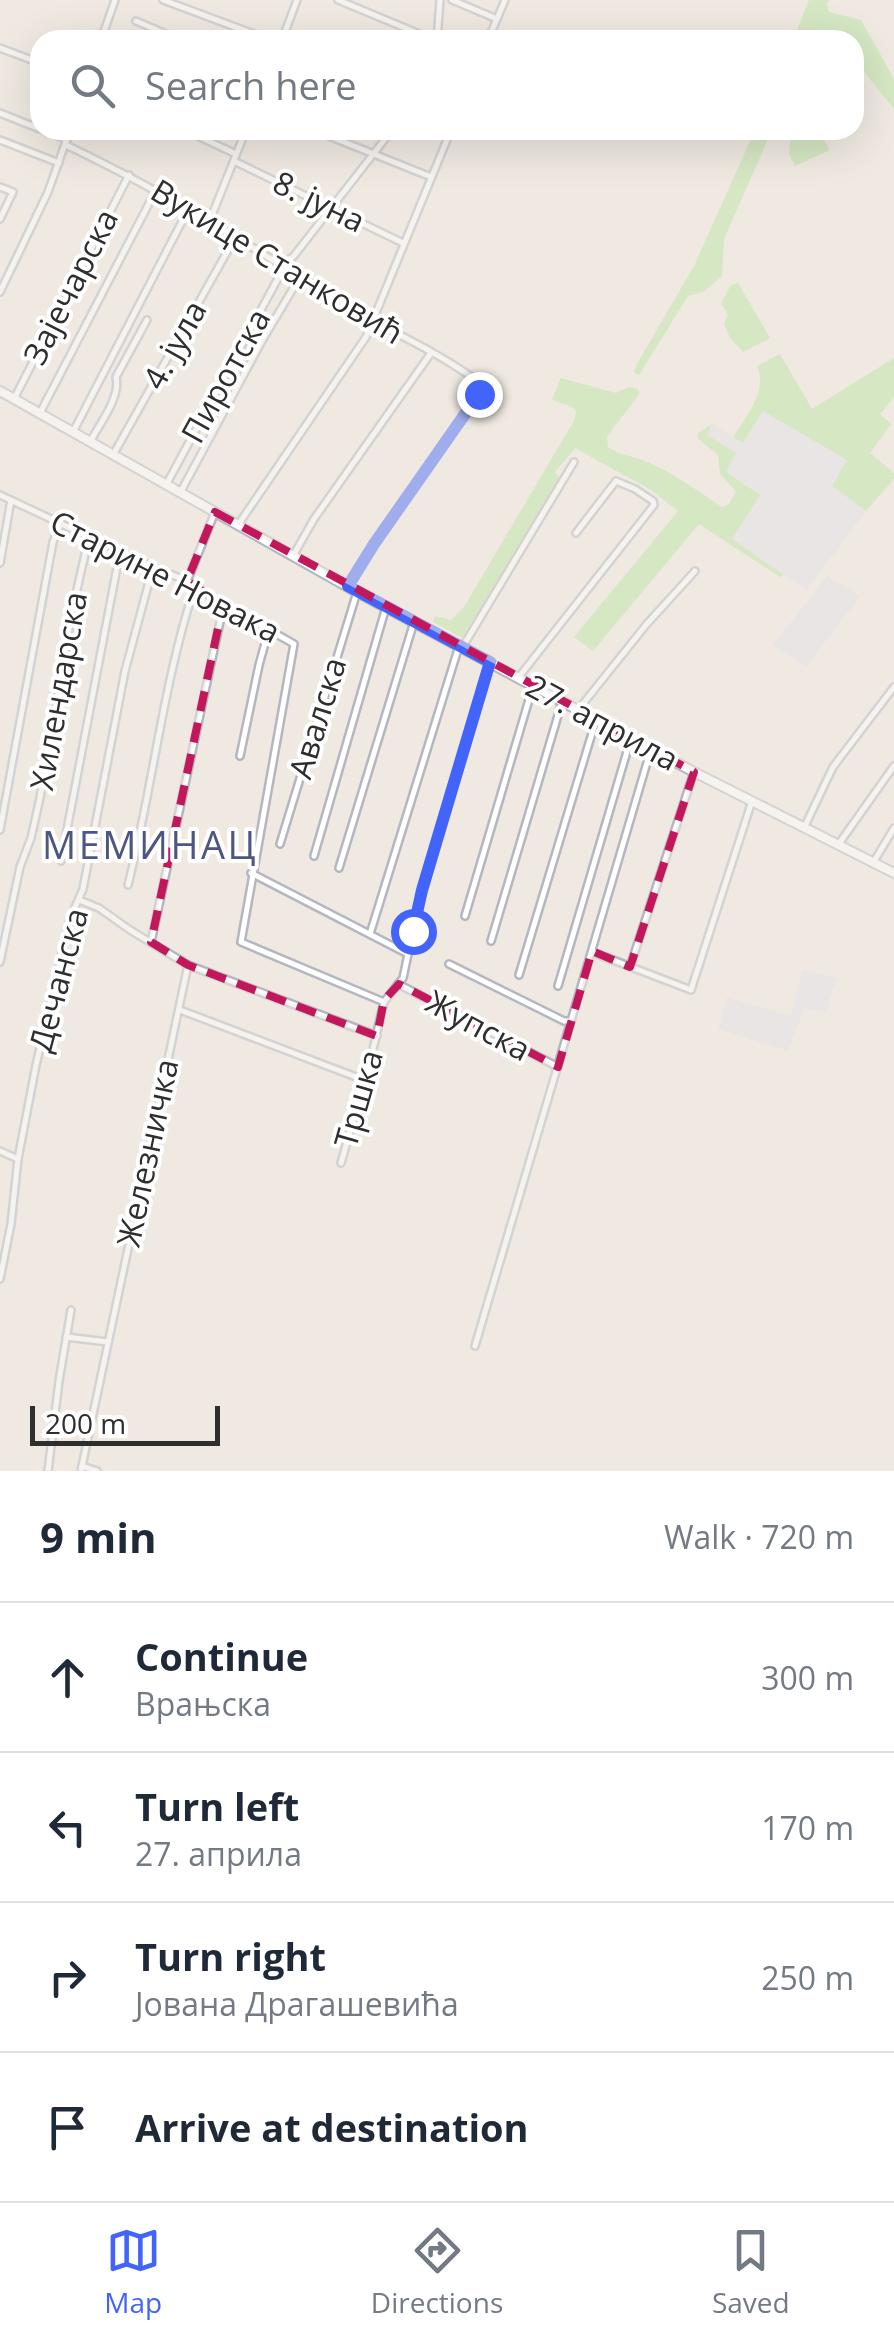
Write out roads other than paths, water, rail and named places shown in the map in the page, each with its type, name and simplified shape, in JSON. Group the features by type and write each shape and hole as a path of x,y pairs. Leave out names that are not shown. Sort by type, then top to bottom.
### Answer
{"main road":[{"name":"27. априла","path":"0,391 386,608 894,873"}],"street":[{"path":"104,30 115,0"},
{"path":"163,0 243,30"},
{"path":"286,30 297,0"},
{"path":"338,0 411,30"},
{"path":"436,30 440,0"},
{"path":"452,0 497,18"},
{"path":"492,30 505,0"},
{"path":"136,21 157,30"},
{"path":"0,48 30,59"},
{"name":"Вукице Станковић","path":"0,112 30,125"},
{"path":"0,140 59,164"},
{"name":"Вукице Станковић","path":"63,140 277,261 289,261 298,274 372,322 480,382 482,387"},
{"name":"8. јуна","path":"204,140 330,208 404,242"},
{"path":"210,220 242,140"},
{"path":"339,140 431,177"},
{"name":"Пиротска","path":"166,485 289,261 384,140"},
{"path":"238,525 363,343 446,140"},
{"path":"0,292 48,192 67,142"},
{"name":"Зајечарска","path":"14,399 129,175"},
{"path":"0,187 13,192 0,219"},
{"path":"40,413 156,190"},
{"path":"72,432 189,208"},
{"name":"4. јула","path":"113,455 236,236"},
{"path":"180,492 298,274 289,261"},
{"path":"90,442 114,398 116,376 147,320"},
{"path":"293,556 314,518 430,353"},
{"name":"Авалска","path":"280,844 352,589 374,544 482,387"},
{"path":"370,934 460,647 574,462"},
{"path":"518,678 654,506 653,501 616,480 576,533"},
{"name":"Старине Новака","path":"0,494 188,581 294,644 240,942 384,1002"},
{"path":"0,562 11,500"},
{"path":"188,581 215,512"},
{"path":"0,830 53,542 61,522"},
{"name":"Хилендарска","path":"0,962 20,867 34,825 89,536"},
{"path":"61,861 120,552"},
{"name":"Дечанска","path":"0,1279 18,1158 60,959 70,919 84,888 126,670 153,567"},
{"path":"578,710 695,571"},
{"path":"128,885 172,672 195,586"},
{"path":"151,942 224,604"},
{"path":"314,856 386,608"},
{"path":"339,868 414,622"},
{"path":"240,756 269,629"},
{"path":"384,1002 406,969 414,922 490,662"},
{"path":"465,916 534,686"},
{"path":"804,828 832,767 894,688"},
{"path":"491,941 562,702"},
{"path":"519,975 596,720"},
{"path":"558,986 631,738"},
{"path":"475,1346 651,749"},
{"path":"838,845 894,766"},
{"path":"630,967 694,772"},
{"path":"592,952 692,990 752,801"},
{"path":"873,862 894,828"},
{"path":"251,873 408,954"},
{"path":"79,900 188,964 377,1036"},
{"name":"Железничка","path":"96,1471 81,1468 188,964"},
{"path":"449,964 571,1020"},
{"name":"Жупска","path":"398,984 558,1068"},
{"name":"Тршка","path":"341,1163 384,1002"},
{"path":"179,1010 364,1080"},
{"path":"0,1151 18,1158"},
{"path":"48,1471 71,1310"},
{"path":"66,1336 108,1342"}],"district":[{"name":"МЕМИНАЦ","path":"150,846"}]}
